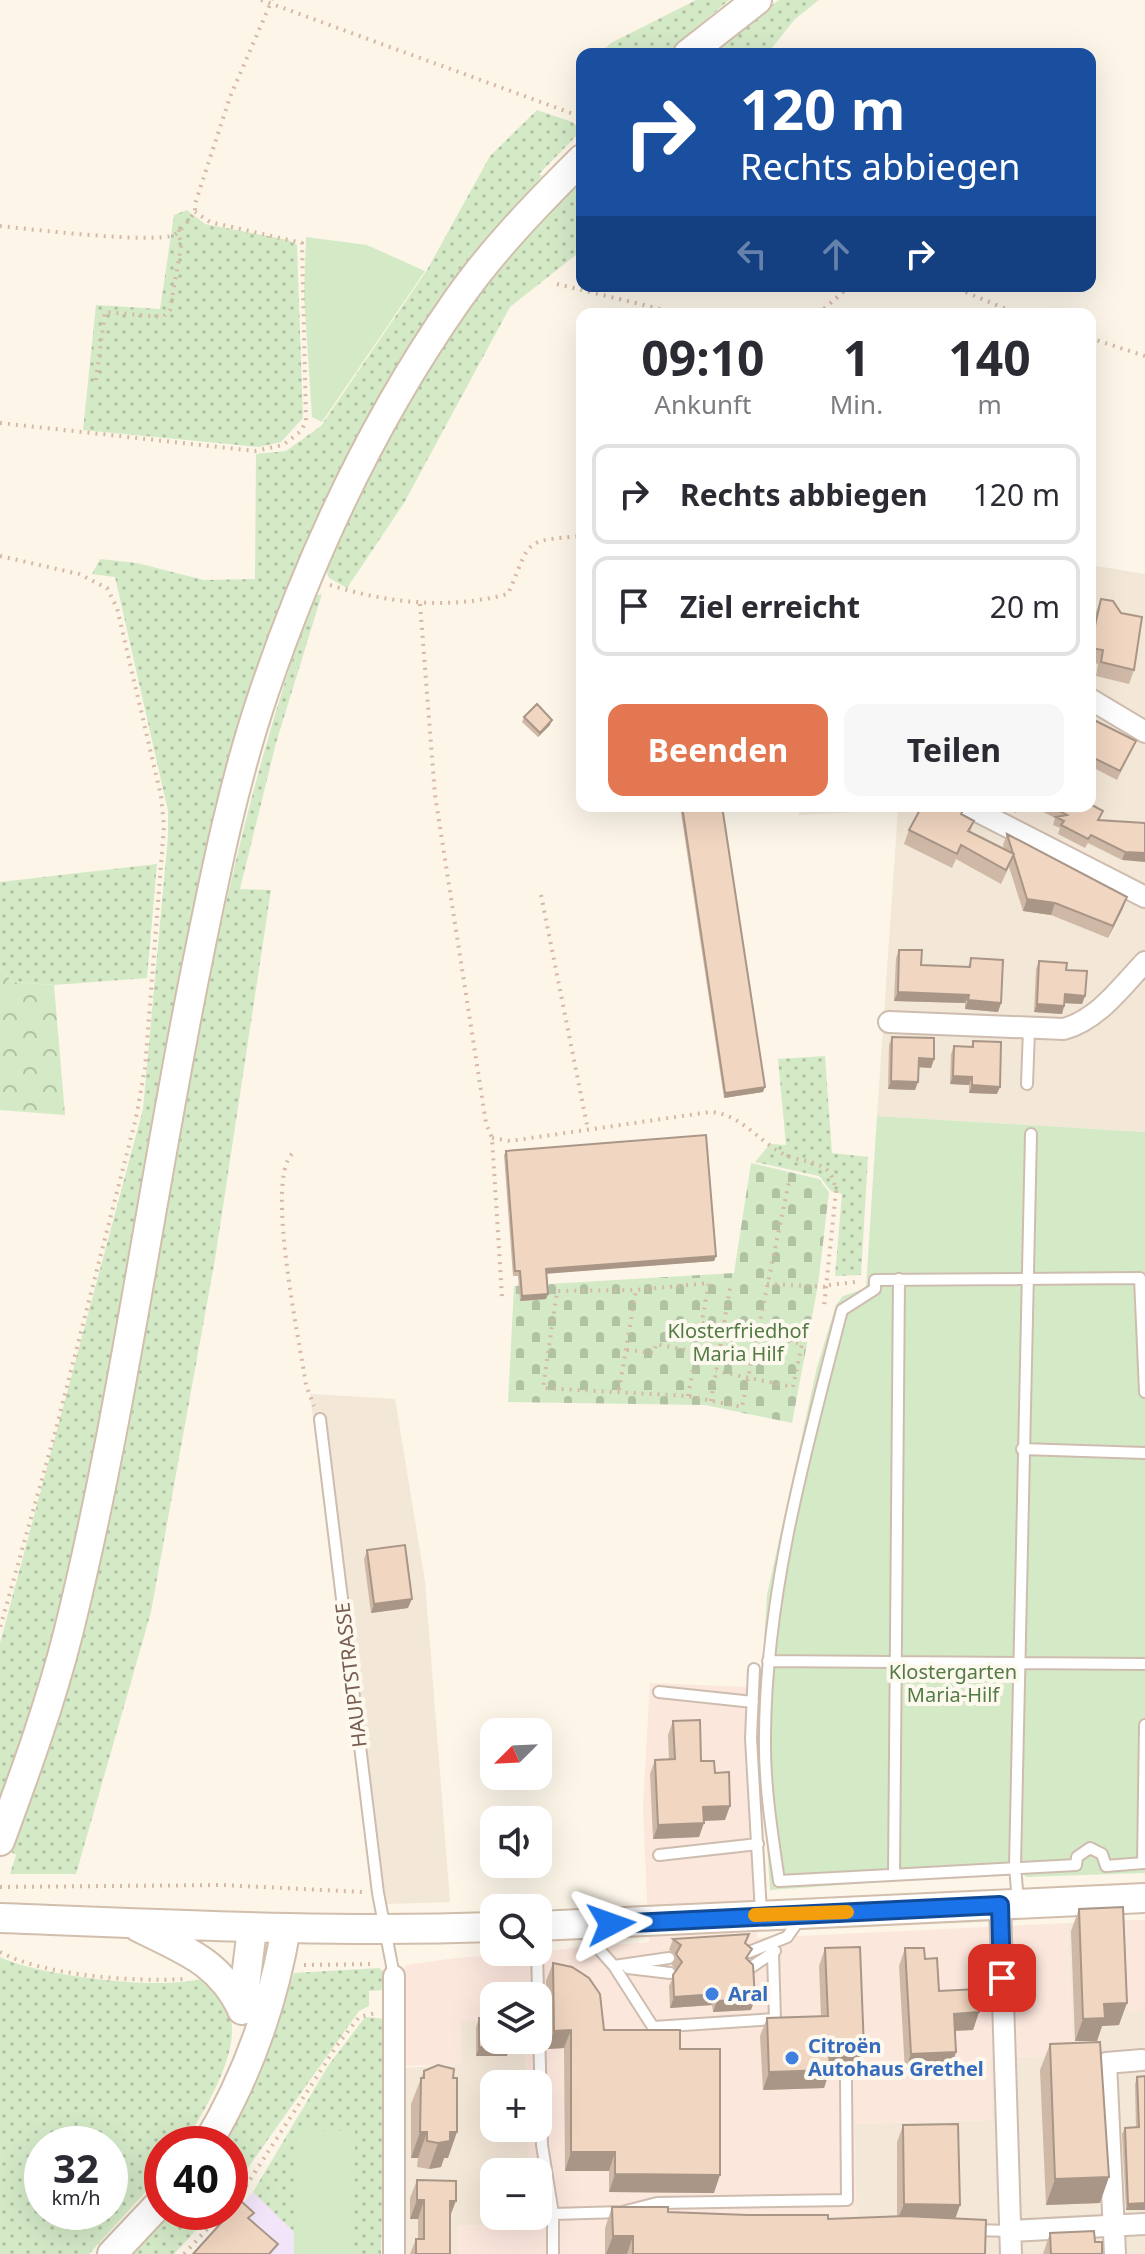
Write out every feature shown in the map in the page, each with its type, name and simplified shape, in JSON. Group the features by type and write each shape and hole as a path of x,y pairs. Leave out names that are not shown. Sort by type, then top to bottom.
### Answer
{"main road":[{"path":"696,48 757,0"},
{"path":"0,1841 41,1728 91,1533 186,1018 236,791 263,694 307,578 348,484 391,404 457,300 576,165"},
{"path":"552,1926 1145,1898"},
{"path":"0,1918 252,1929 384,1931 480,1928"},
{"path":"127,1922 212,1966 231,1986 242,2009"},
{"path":"216,2126 245,2071 277,1981 286,1928"},
{"path":"245,2071 242,2009 252,1929"},
{"path":"112,2254 144,2220"}],"street":[{"path":"1096,703 1145,732"},
{"path":"979,812 1145,897"},
{"path":"889,1022 1064,1029 1083,1024 1145,962"},
{"path":"1009,1904 1011,2254"},
{"path":"394,1976 394,2254"},
{"path":"1115,2254 1106,2063 1142,2060"},
{"path":"1009,2231 1145,2224"}],"lane":[{"path":"1027,1084 1029,1030"},
{"path":"1009,1904 1015,1866 1031,1134"},
{"path":"1145,1392 1140,1278 870,1281 875,1289 842,1310 789,1530 768,1661 767,1791 779,1881 1076,1865 1083,1851 1090,1848 1102,1854 1106,1866 1143,1863 1145,1725"},
{"path":"894,1874 899,1279"},
{"name":"HAUPTSTRASSE","path":"320,1419 378,1893 394,1976"},
{"path":"1022,1449 1145,1453"},
{"path":"768,1661 1145,1664"},
{"path":"754,1669 751,1738 761,1915"},
{"path":"659,1692 753,1702"},
{"path":"659,1855 758,1844"},
{"path":"750,1968 773,1954 804,1914"},
{"path":"577,1925 614,1966 653,2027 775,2019 773,1954"},
{"path":"749,1952 787,1937"},
{"path":"614,1966 669,1958"},
{"path":"537,1966 542,2145 553,2214 553,2254"},
{"path":"614,1966 670,1973"},
{"path":"553,2214 622,2212 657,2203 847,2200 846,2081"},
{"path":"963,2230 1009,2231"}],"path":[{"path":"261,0 272,1 576,115"},
{"path":"0,226 60,233 172,236 195,212 230,97 272,1"},
{"path":"0,423 255,451 283,445 301,431 308,405 301,295 302,243 210,222 195,212"},
{"path":"96,380 105,312 163,317 170,310 181,247 179,230"},
{"path":"557,284 576,289"},
{"path":"590,292 656,308"},
{"path":"825,308 843,292"},
{"path":"965,292 1004,308"},
{"path":"1096,340 1145,356"},
{"path":"307,578 369,597 420,604 488,600 508,594 529,545 538,540 576,537"},
{"path":"0,556 79,574 107,588 117,608 161,796 164,826 145,1068 136,1118 55,1433 0,1628"},
{"path":"420,604 435,795 486,1123 492,1138 502,1297"},
{"path":"541,895 588,1130"},
{"path":"492,1138 510,1141 717,1113 738,1120 789,1157 827,1170 836,1191 829,1286 822,1318"},
{"path":"292,1154 282,1170 282,1222 306,1385 320,1419"},
{"path":"688,1396 709,1283 636,1290 557,1291 543,1388 688,1396 742,1407 790,1177"},
{"path":"767,1284 829,1286 870,1281"},
{"path":"711,1401 730,1288"},
{"path":"619,1390 636,1290"},
{"path":"702,1323 802,1344 793,1387 716,1371"},
{"path":"626,1350 654,1353 656,1344 696,1352"},
{"path":"0,1887 222,1885 378,1893"},
{"path":"248,2183 330,2056 365,2013"},
{"path":"184,2254 206,2230"}],"shaded area":[{"path":"1096,566 1145,574 1145,1132 877,1116 898,812 1096,812"},
{"path":"799,812 858,812 799,815"},
{"path":"310,1394 395,1399 425,1581 450,1902 387,1904 371,1888"},
{"path":"650,1683 747,1687 745,1732 757,1938 1068,1923 1073,2055 991,2058 992,2120 855,2124 857,2216 663,2221 664,2254 457,2254 457,2226 480,2225 480,2230 552,2230 552,2158 529,2158 529,2142 552,2142 552,2070 526,2070 526,2054 552,2054 552,1982 480,1982 480,2020 461,2021 461,2065 401,2066 403,1972 406,1965 480,1956 480,1966 552,1966 552,1950 649,1942 643,1808"},
{"path":"1125,1920 1128,2011 1145,2011 1145,2254 664,2254 663,2221 855,2124 992,2120 990,2058 1073,2055 1068,1923"},
{"path":"1125,1920 1145,1920 1145,2011 1128,2012"},
{"path":"460,2020 480,2020 480,2054 526,2054 526,2070 480,2070 480,2142 529,2142 529,2158 480,2158 480,2225 458,2226 457,2254 403,2254 400,2068 461,2065"},
{"path":"253,2192 294,2232 294,2254 198,2254 219,2230 248,2230 248,2198"}],"green space":[{"path":"696,0 729,0 673,48 605,48"},
{"path":"779,0 819,0 795,19 772,48 714,48"},
{"path":"537,110 576,125 576,136 539,174 542,176 473,255 400,363 352,447 310,533 273,621 241,717 200,881 71,1558 40,1680 0,1800 0,1643 143,1109 168,836 168,811 115,577 92,574 100,559 137,563 204,580 255,579 256,454 286,451 321,426 427,270 490,156"},
{"path":"576,184 576,255 510,307 404,503 347,588 329,578 325,567 369,473 437,352 514,252"},
{"path":"187,210 205,224 288,240 297,245 303,418 281,442 259,447 83,430 96,305 160,309 174,215"},
{"path":"306,237 367,245 425,271 322,422 312,417 304,296"},
{"path":"322,594 276,743 240,889 271,890 215,1259 151,1612 76,1874 10,1874 16,1855 12,1853 56,1730 82,1629 194,1058 245,825 276,710 314,596"},
{"path":"157,864 147,978 54,985 12,982 0,967 0,882"},
{"path":"0,967 12,982 54,985 65,1115 0,1110"},
{"path":"825,1056 832,1153 868,1157 861,1275 835,1276 842,1194 831,1191 819,1176 755,1162 770,1144 786,1145 778,1059"},
{"name":"Klostergarten Maria-Hilf","path":"877,1116 1145,1132 1145,1873 1026,1877 1022,1872 770,1890 759,1724 767,1595 817,1367 836,1305 843,1296 866,1288"},
{"name":"Klosterfriedhof Maria Hilf","path":"751,1163 819,1179 829,1192 818,1285 792,1423 705,1405 508,1402 514,1286 734,1273"},
{"path":"0,1957 44,1970 105,1980 167,1983 210,1976 230,2015 232,2030 226,2063 195,2126 144,2126 144,2194 128,2211 128,2126 24,2126 24,2230 111,2230 89,2254 0,2254"},
{"path":"379,1968 384,1972 383,1990 369,1991 369,2006 359,2011 248,2168 248,2126 234,2126 264,2060 294,1973"},
{"path":"365,2017 387,2019 381,2254 294,2254 294,2232 253,2192 328,2066"},
{"path":"298,2130 355,2131 354,2254 297,2254"},
{"path":"152,2230 196,2230 174,2254 129,2254"}],"building":[{"path":"1101,599 1113,601 1121,613 1142,617 1134,670 1101,662 1103,650 1096,649 1096,621"},
{"path":"537,704 552,720 540,733 524,717"},
{"path":"1096,721 1136,741 1120,771 1096,759"},
{"path":"1096,807 1103,811 1098,820 1145,823 1145,853 1125,852 1091,835 1088,839 1061,825 1064,821 1056,817 1067,815 1061,812 1096,812"},
{"path":"683,812 723,812 765,1087 725,1093"},
{"path":"919,812 962,812 974,821 968,831 1014,854 1006,870 961,845 957,854 909,830"},
{"path":"1007,834 1127,897 1113,926 1055,903 1027,899"},
{"path":"899,950 922,950 921,965 970,967 971,958 1003,960 1001,1003 968,1000 969,995 898,992"},
{"path":"1039,961 1067,963 1066,970 1087,971 1085,996 1065,994 1064,1006 1037,1004"},
{"path":"892,1037 934,1038 934,1059 919,1058 918,1082 891,1081"},
{"path":"973,1041 1001,1042 1000,1087 972,1085 972,1077 953,1076 954,1046 973,1047"},
{"path":"706,1135 716,1256 546,1269 548,1294 522,1296 520,1271 515,1271 506,1151"},
{"path":"405,1545 412,1599 374,1604 367,1550"},
{"path":"700,1720 701,1761 714,1761 715,1773 729,1772 730,1806 703,1807 704,1823 658,1825 655,1760 675,1759 673,1721"},
{"path":"1123,1907 1127,2003 1104,2004 1105,2018 1083,2019 1079,1909"},
{"path":"749,1934 745,1943 752,1949 746,1958 753,1965 755,1999 717,2001 716,1994 674,1997 673,1975 682,1962 676,1954 681,1945 673,1939"},
{"path":"860,1947 864,2049 829,2051 830,2070 769,2072 767,2018 828,2016 825,1948"},
{"path":"905,1948 924,1948 925,1959 937,1958 939,1991 978,1989 979,2012 954,2014 956,2052 911,2054"},
{"path":"553,1963 572,1967 589,1978 600,1994 604,2030 680,2030 680,2049 720,2049 720,2175 615,2174 615,2152 571,2152 571,2030 554,2031"},
{"path":"1100,2042 1109,2177 1055,2179 1050,2044"},
{"path":"438,2065 454,2069 453,2078 457,2078 457,2132 450,2132 450,2141 438,2143 427,2141 427,2132 420,2132 421,2078 424,2078 424,2071"},
{"path":"1145,2076 1145,2203 1128,2204 1125,2128 1139,2127 1137,2077"},
{"path":"958,2124 960,2205 904,2204 903,2125"},
{"path":"417,2180 456,2181 456,2201 450,2201 450,2254 416,2254 416,2239 424,2239 424,2200 417,2200"},
{"path":"612,2207 668,2207 668,2212 748,2215 828,2215 828,2219 905,2216 986,2220 985,2254 633,2254 633,2236 613,2236"},
{"path":"248,2218 278,2244 269,2254 193,2254 215,2230 248,2230"},
{"path":"1094,2231 1095,2242 1102,2242 1102,2254 1051,2254 1050,2233"}],"slow traffic":[{"path":"755,1915 847,1912"}],"place":[{"name":"Aral","path":"712,1994"},
{"name":"Citroën Autohaus Grethel","path":"792,2058"}],"route":[{"path":"611,1924 1000,1905 1002,1978"}]}
